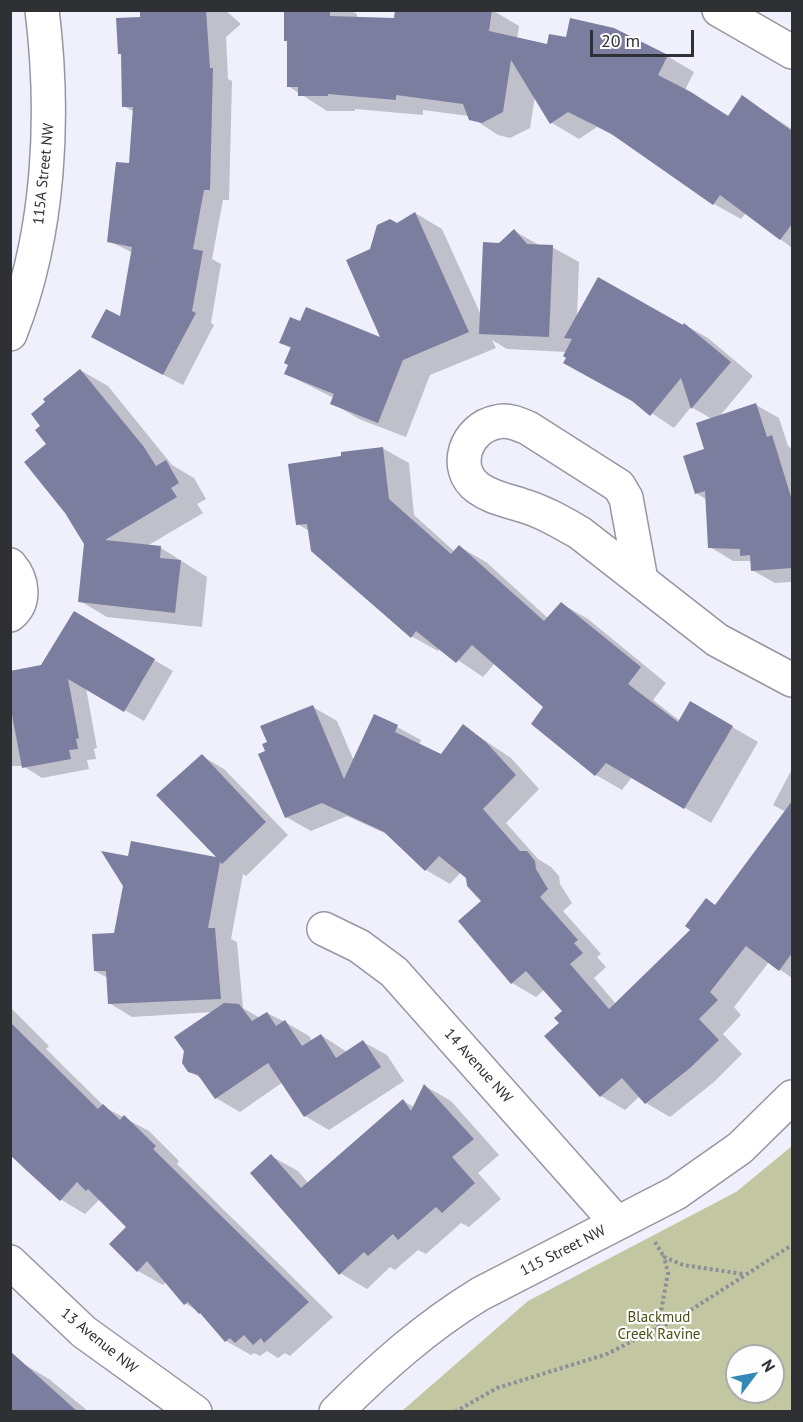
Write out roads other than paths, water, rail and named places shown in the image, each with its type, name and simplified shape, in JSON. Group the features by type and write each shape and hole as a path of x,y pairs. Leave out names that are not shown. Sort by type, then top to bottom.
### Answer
{"street":[{"name":"115A Street NW","path":"10,334 41,214 47,166 50,115 42,10"},
{"path":"719,10 792,52"},
{"path":"641,580 626,498 619,486 528,428 512,422 497,422 485,427 474,436 466,448 462,463 467,478 479,488 496,498 523,505 557,519 580,533 717,640 792,680"},
{"path":"10,565 19,581 21,595 20,605 10,615"},
{"name":"14 Avenue NW","path":"324,929 359,946 394,972 617,1223"},
{"name":"115 Street NW","path":"336,1412 392,1357 452,1311 480,1294 676,1193 740,1148 792,1096"},
{"name":"13 Avenue NW","path":"10,1262 84,1332 195,1412"}],"park label":[{"name":"Blackmud Creek Ravine","path":"659,1326"}]}
